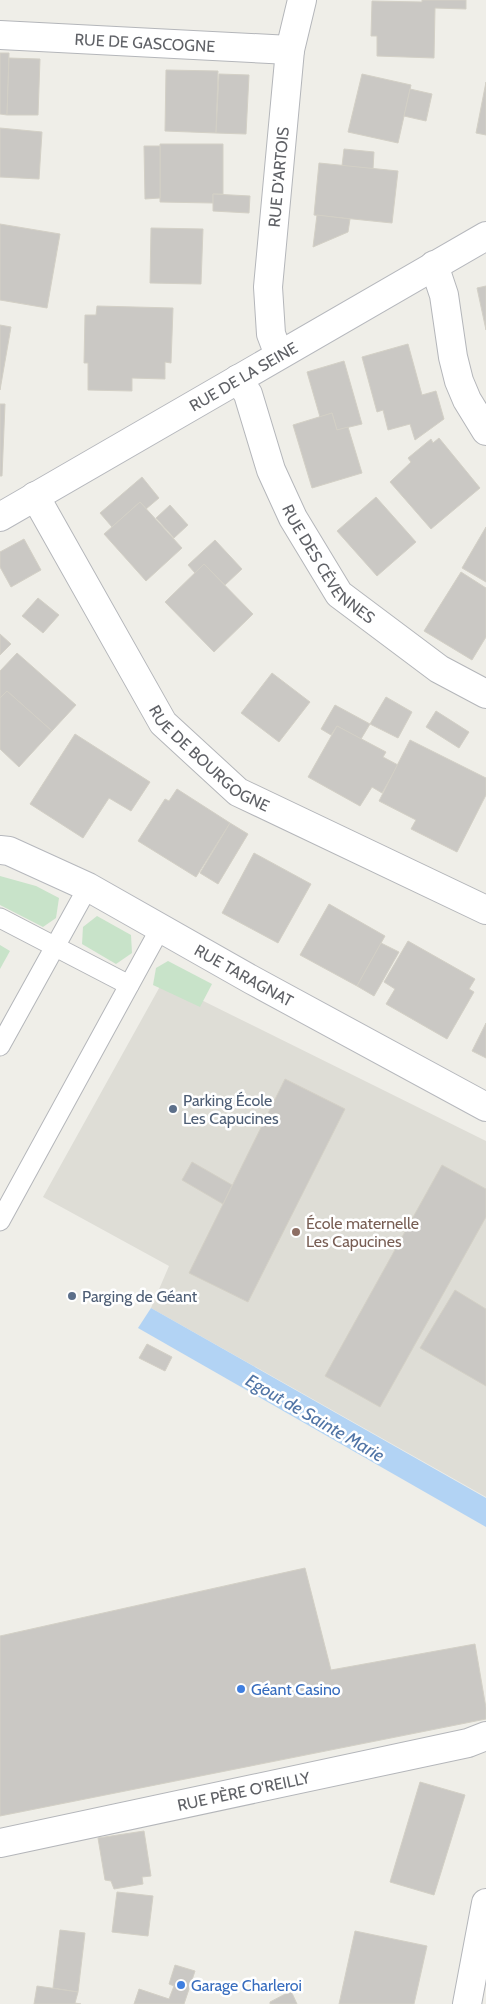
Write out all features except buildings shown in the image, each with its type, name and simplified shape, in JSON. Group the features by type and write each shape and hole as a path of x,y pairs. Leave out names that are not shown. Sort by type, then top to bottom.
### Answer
{"street":[{"name":"RUE D'ARTOIS","path":"279,355 271,334 268,287 290,50 302,0"},
{"name":"RUE DE GASCOGNE","path":"0,35 290,50"},
{"name":"RUE DE LA SEINE","path":"0,517 486,236"},
{"path":"434,265 444,295 453,357 459,381 467,400 486,431"},
{"name":"RUE DES CÉVENNES","path":"238,379 251,402 271,470 293,518 338,594 439,669 486,694"},
{"name":"RUE DE BOURGOGNE","path":"35,496 163,723 238,792 486,910"},
{"name":"RUE TARAGNAT","path":"3,848 88,887 252,980 486,1106"},
{"name":"RUE PÈRE O'REILLY","path":"0,1843 468,1743 486,1736"},
{"path":"467,2004 486,1902"}],"lane":[{"path":"0,1046 88,887"},
{"path":"0,918 129,985"},
{"path":"0,1221 160,927"}],"shaded area":[{"name":"École maternelle Les Capucines","path":"163,981 486,1141 486,1497 151,1308 169,1266 43,1197"}],"green space":[{"path":"0,876 36,886 59,898 56,918 43,927 0,905"},
{"path":"97,916 131,935 132,953 116,964 82,944 83,927"},
{"path":"0,945 10,951 0,969"},
{"path":"168,961 212,984 200,1007 153,985 156,968"}],"water":[{"name":"Egout de Sainte Marie","path":"151,1308 486,1498 486,1527 138,1328"}],"place":[{"name":"Parking École Les Capucines","path":"173,1109"},
{"name":"École maternelle Les Capucines","path":"296,1232"},
{"name":"Parging de Géant","path":"72,1296"},
{"name":"Géant Casino","path":"241,1689"},
{"name":"Garage Charleroi","path":"181,1985"}]}
